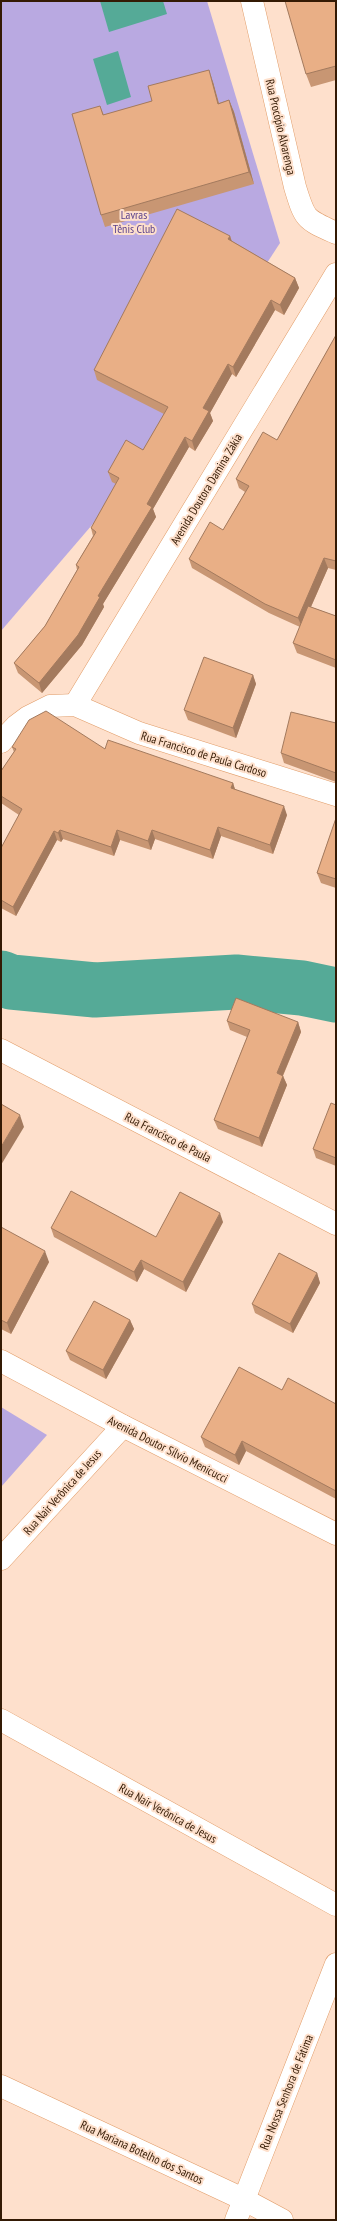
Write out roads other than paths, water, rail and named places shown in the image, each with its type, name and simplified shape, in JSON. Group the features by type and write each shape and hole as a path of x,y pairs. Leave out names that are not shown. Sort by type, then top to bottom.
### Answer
{"street":[{"name":"Rua Procópio Alvarenga","path":"252,1 303,214 315,224 336,233"},
{"name":"Avenida Doutora Damina Zákia","path":"75,705 336,274"},
{"path":"1,742 16,726 28,717 50,706 75,705"},
{"name":"Rua Francisco de Paula Cardoso","path":"75,705 139,734 336,795"},
{"name":"Rua Francisco de Paula","path":"1,1050 336,1224"},
{"name":"Avenida Doutor Sílvio Menicucci","path":"1,1361 123,1426 336,1534"},
{"name":"Rua Nair Verônica de Jesus","path":"1,1559 123,1426"},
{"name":"Rua Nair Verônica de Jesus","path":"1,1720 336,1905"},
{"name":"Rua Nossa Senhora de Fátima","path":"236,2220 336,1964"},
{"name":"Rua Mariana Botelho dos Santos","path":"1,2086 243,2199 282,2220"}],"water":[{"path":"100,1 163,1 167,14 109,32"},
{"path":"118,51 131,97 107,105 93,59"}],"waterway":[{"path":"1,978 11,982 95,990 236,982 302,988 336,995"}],"park label":[{"name":"Lavras Tênis Club","path":"134,221"}]}
